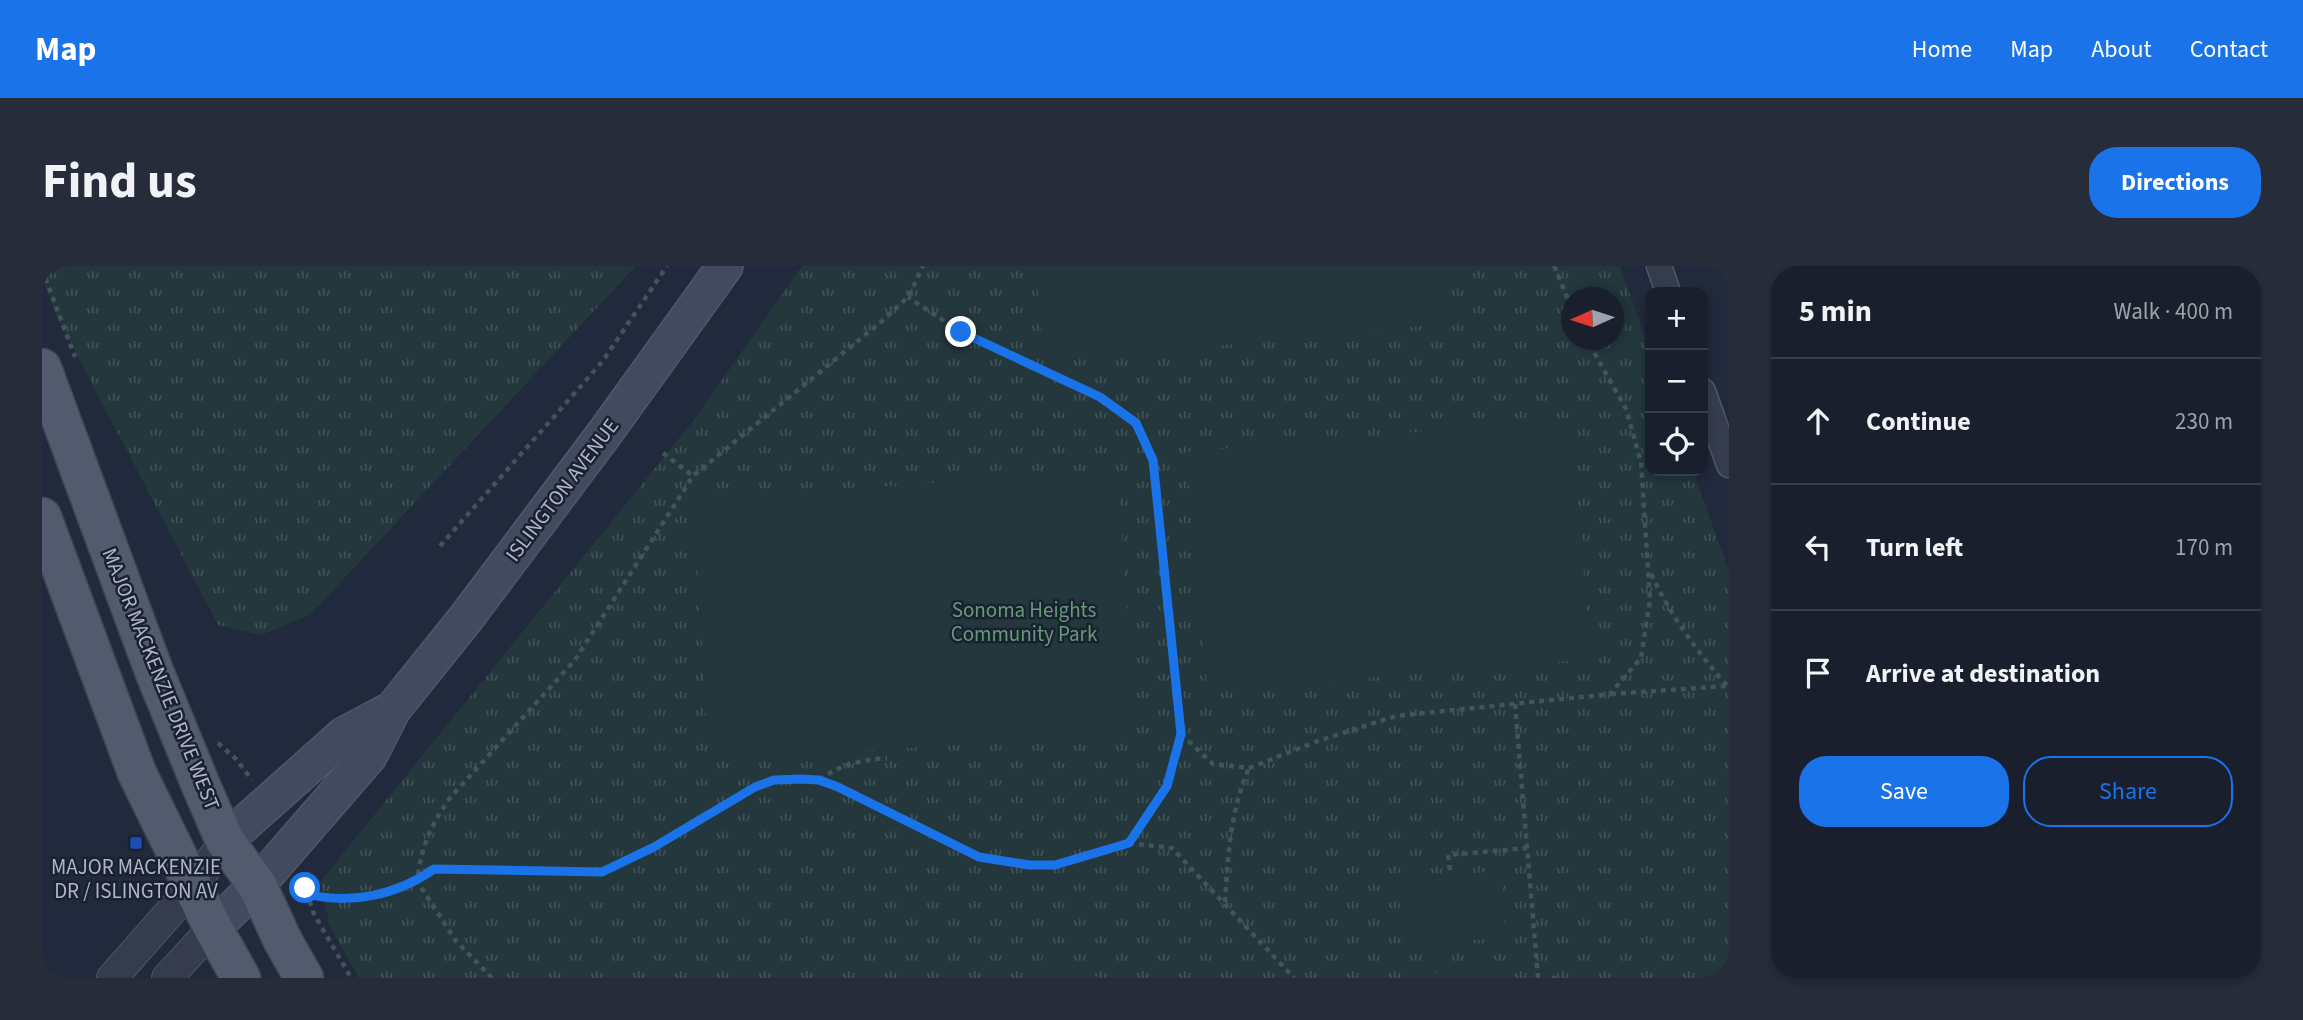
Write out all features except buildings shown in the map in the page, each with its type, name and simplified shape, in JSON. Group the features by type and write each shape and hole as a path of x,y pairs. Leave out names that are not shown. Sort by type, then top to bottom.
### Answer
{"main road":[{"name":"ISLINGTON AVENUE","path":"213,928 257,885 369,756 393,709 466,618 607,430 725,266"},
{"name":"MAJOR MACKENZIE DRIVE WEST","path":"42,369 154,671 225,841 257,885 283,942 304,978"},
{"path":"42,517 138,773 213,928 241,978"},
{"name":"ISLINGTON AVENUE","path":"225,841 344,735 393,709"}],"street":[{"path":"1659,266 1666,287"},
{"path":"1708,405 1729,465"},
{"name":"ISLINGTON AVENUE","path":"112,978 192,886 225,841"},
{"name":"ISLINGTON AVENUE","path":"167,978 213,928"}],"path":[{"path":"440,546 602,362 667,266"},
{"path":"492,978 456,941 417,881 421,851 432,824 449,799 575,660 693,475 883,321 908,297 923,266"},
{"path":"1554,266 1563,287"},
{"path":"908,297 961,332 1100,397 1136,423 1153,460 1181,734 1167,786 1129,843"},
{"path":"1593,350 1626,409 1640,462 1650,600 1641,659 1610,694"},
{"path":"663,453 693,475"},
{"path":"1648,570 1664,602 1728,687"},
{"path":"1181,734 1213,764 1249,768 1318,741 1396,716 1610,694 1728,687"},
{"path":"1515,704 1538,978"},
{"path":"819,780 838,768 864,760 887,758"},
{"path":"1225,903 1229,838 1241,787 1249,768"},
{"path":"307,894 330,900 391,892 417,881 434,869 602,872 654,847 755,787 774,780 819,780 979,857 1029,865 1055,865 1129,843 1172,848 1294,978"},
{"path":"1450,870 1448,855 1527,848"},
{"path":"310,863 305,888 314,914 351,978"},
{"path":"1552,978 1564,978"}],"green space":[{"path":"42,266 636,266 310,615 261,635 218,625 57,317 42,276"},
{"name":"Sonoma Heights Community Park","path":"802,266 1620,266 1645,337 1645,476 1695,476 1729,571 1729,978 359,978 330,926 320,882 693,421"},
{"path":"1035,266 1445,266 1451,323 1045,362"},
{"path":"1571,419 1591,659 1207,691 1186,452"},
{"path":"1118,472 1134,734 709,760 693,498"},
{"path":"1500,871 1506,937 1408,946 1403,879"},
{"path":"1046,951 1100,978 1034,978"},
{"path":"1513,965 1514,978 1419,978 1419,974"}],"place":[{"name":"MAJOR MACKENZIE DR / ISLINGTON AV","path":"136,843"}],"route":[{"path":"305,888 307,894 330,900 391,892 417,881 434,869 602,872 654,847 755,787 774,780 819,780 838,787 979,857 1029,865 1055,865 1129,843 1167,786 1181,734 1153,460 1136,423 1100,397 961,332"}]}
